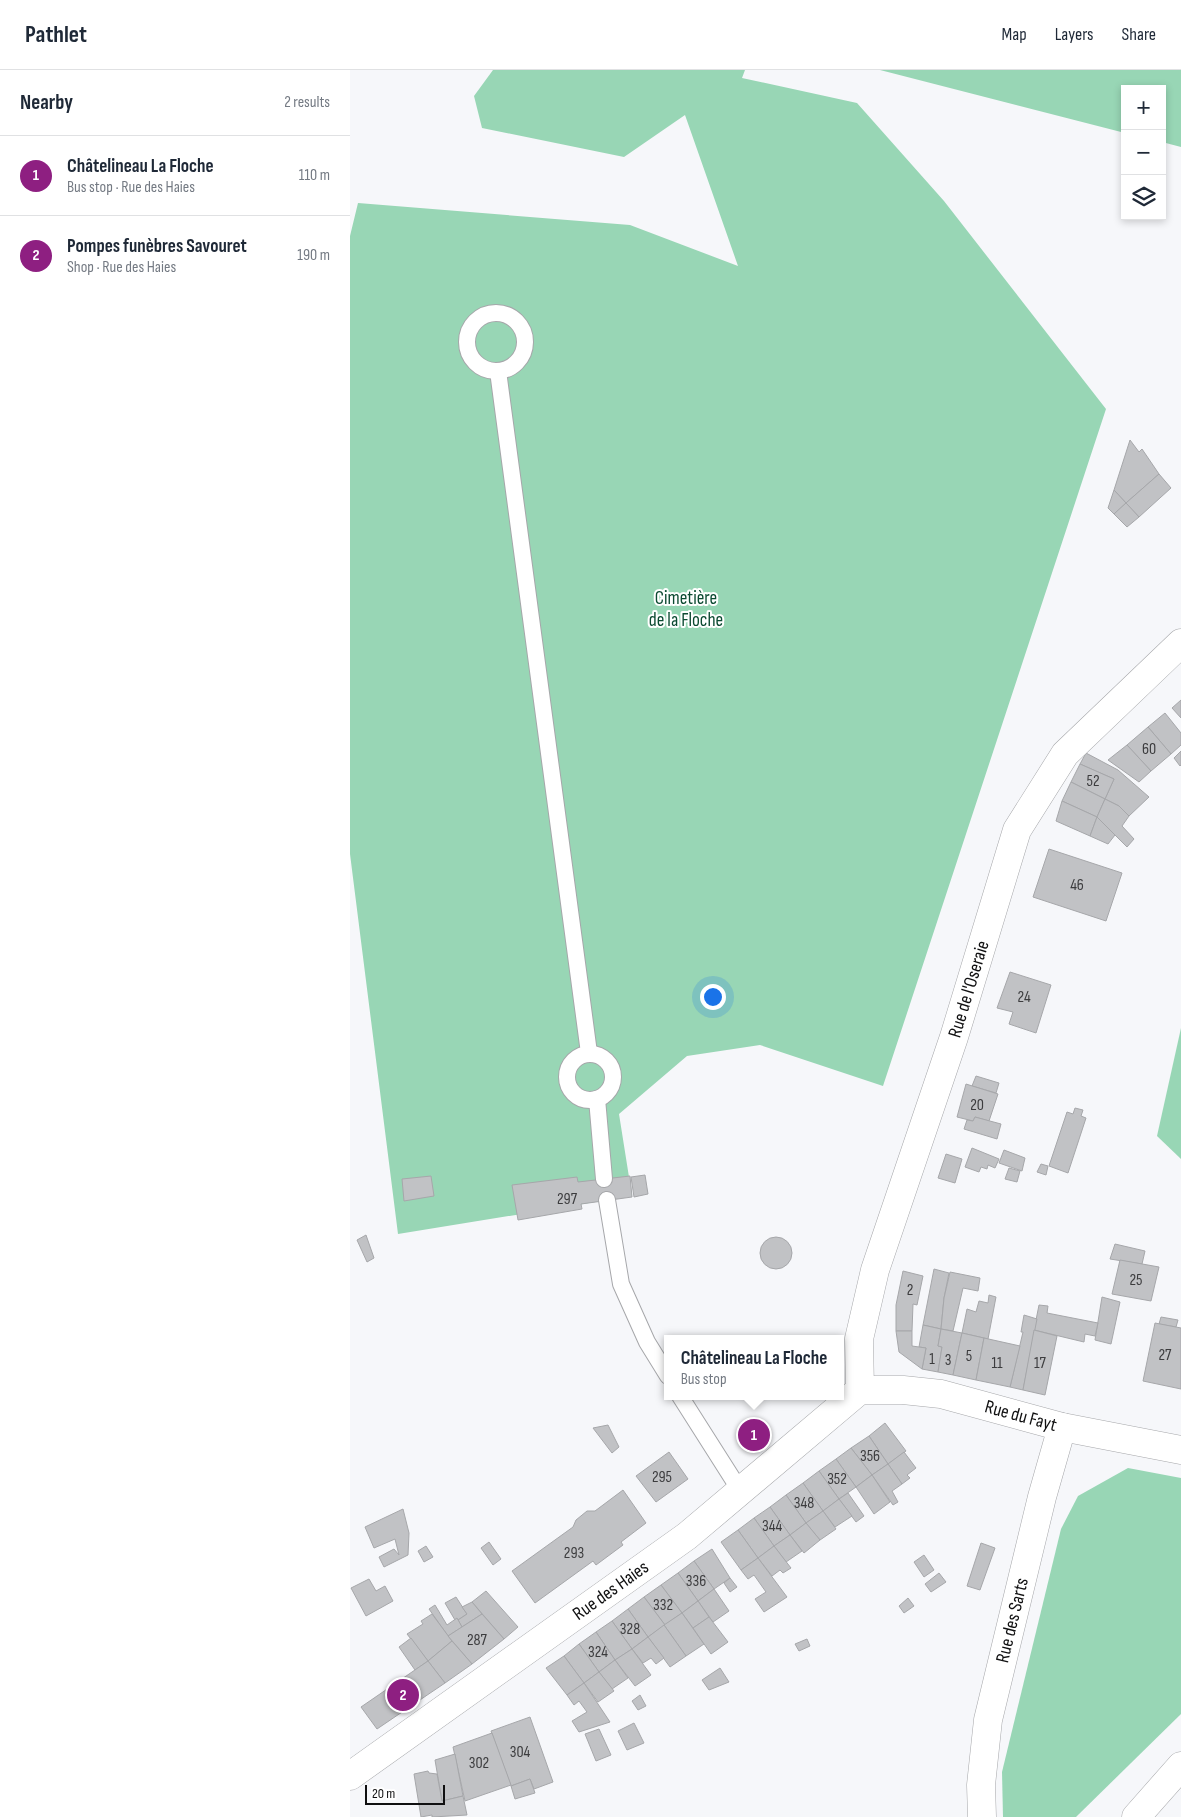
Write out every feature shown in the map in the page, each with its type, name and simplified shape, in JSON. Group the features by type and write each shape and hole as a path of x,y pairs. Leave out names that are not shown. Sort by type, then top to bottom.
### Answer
{"main road":[{"name":"Rue de l'Oseraie","path":"860,1390 860,1339 875,1270 954,1037 1017,830 1065,754 1181,643"},
{"name":"Rue du Fayt","path":"860,1390 903,1390 941,1394 1062,1427 1181,1450"},
{"name":"Rue des Haies","path":"350,1776 687,1536 860,1390"},
{"name":"Rue des Sarts","path":"982,1817 981,1785 988,1720 1042,1497 1062,1427"},
{"path":"1136,1817 1181,1766"}],"lane":[{"path":"498,371 589,1053"},
{"path":"589,1053 598,1055 606,1060 612,1069 613,1078 610,1088 596,1099 580,1098 573,1094 566,1079 567,1070 572,1061 579,1056 589,1053"},
{"path":"596,1099 604,1179"},
{"path":"607,1200 621,1284 647,1342 664,1370"},
{"path":"683,1400 741,1492"}],"green space":[{"name":"Cimetière de la Floche","path":"493,70 745,70 742,78 857,103 944,201 1106,409 883,1086 760,1045 687,1056 619,1114 632,1196 398,1234 350,854 350,236 358,203 630,225 738,266 685,115 624,157 482,128 474,96"},
{"path":"880,70 1181,70 1181,147 1166,143 1166,85 1121,85 1121,132"},
{"path":"1181,1028 1181,1159 1157,1136"},
{"path":"1128,1468 1181,1478 1181,1714 1076,1817 1003,1817 1002,1772 1061,1529 1078,1496"}],"building":[{"path":"1130,440 1139,452 1142,449 1159,474 1126,503 1114,490"},
{"path":"1159,474 1171,488 1139,517 1126,503"},
{"path":"1114,490 1126,503 1114,514 1108,508"},
{"path":"1126,503 1139,517 1127,527 1114,514"},
{"path":"1181,700 1181,718 1172,708"},
{"path":"1165,713 1181,733 1181,745 1171,754 1148,727"},
{"path":"1148,727 1171,754 1151,771 1127,745"},
{"path":"1127,745 1151,771 1139,782 1108,760"},
{"path":"1181,751 1181,765 1180,766 1174,758"},
{"path":"1086,753 1118,770 1149,797 1129,816 1119,806 1105,799 1114,779 1080,764"},
{"path":"1080,764 1114,779 1105,799 1071,782"},
{"path":"1071,782 1105,799 1097,817 1062,801"},
{"path":"1105,799 1119,806 1129,816 1122,826 1134,839 1127,847 1097,817"},
{"path":"1062,801 1097,817 1090,836 1056,821"},
{"path":"1097,817 1115,835 1108,844 1090,836"},
{"path":"1049,849 1122,873 1106,921 1033,897"},
{"path":"1010,972 1051,985 1036,1033 1009,1024 1013,1012 997,1008"},
{"path":"976,1076 999,1083 996,1093 972,1086"},
{"path":"966,1084 998,1094 989,1121 975,1117 973,1121 957,1117"},
{"path":"1075,1108 1083,1110 1081,1116 1086,1118 1068,1173 1049,1166 1067,1112 1073,1114"},
{"path":"975,1117 1001,1124 997,1139 964,1129 967,1120 973,1121"},
{"path":"972,1148 999,1159 995,1168 988,1165 987,1169 981,1167 979,1172 965,1167"},
{"path":"1004,1150 1025,1158 1022,1171 999,1163"},
{"path":"946,1154 962,1159 955,1183 938,1178"},
{"path":"1041,1164 1048,1166 1046,1175 1037,1172"},
{"path":"1009,1168 1020,1171 1017,1182 1005,1179"},
{"path":"645,1175 648,1194 634,1197 631,1177"},
{"path":"431,1176 434,1196 404,1201 402,1179"},
{"path":"630,1176 632,1197 581,1204 582,1209 518,1220 512,1185 577,1177 578,1182"},
{"path":"366,1235 374,1258 367,1262 357,1240"},
{"path":"776,1237 787,1242 792,1253 787,1264 776,1269 765,1264 760,1253 765,1242"},
{"path":"1115,1244 1145,1251 1142,1264 1110,1259"},
{"path":"1120,1260 1159,1267 1151,1301 1112,1294"},
{"path":"934,1269 949,1273 941,1329 923,1325"},
{"path":"903,1271 923,1276 917,1305 913,1304 912,1331 896,1331 896,1305"},
{"path":"950,1272 980,1278 978,1291 963,1288 953,1331 941,1329 944,1298"},
{"path":"989,1295 996,1297 988,1339 962,1333 967,1309 976,1312 979,1301 988,1303"},
{"path":"1102,1297 1120,1302 1111,1344 1095,1340"},
{"path":"1039,1305 1048,1306 1047,1313 1098,1323 1095,1336 1085,1334 1084,1342 1034,1330"},
{"path":"1024,1315 1037,1319 1023,1390 1010,1387 1023,1332 1021,1332"},
{"path":"1161,1317 1178,1320 1176,1327 1159,1324"},
{"path":"1155,1323 1181,1328 1181,1389 1143,1381"},
{"path":"923,1325 941,1329 938,1346 942,1347 938,1372 922,1369 926,1348 919,1347"},
{"path":"941,1329 962,1333 953,1375 938,1372 942,1347 938,1346"},
{"path":"1034,1330 1057,1336 1045,1395 1023,1390"},
{"path":"896,1331 912,1331 912,1346 926,1348 922,1369 899,1352"},
{"path":"962,1333 984,1338 976,1380 953,1375"},
{"path":"984,1338 1020,1346 1010,1387 976,1380"},
{"path":"885,1423 906,1451 888,1464 869,1436"},
{"path":"608,1425 619,1447 612,1453 593,1428"},
{"path":"869,1436 888,1464 872,1475 851,1448"},
{"path":"851,1448 872,1475 856,1487 836,1459"},
{"path":"669,1452 688,1479 656,1502 636,1476"},
{"path":"904,1452 916,1468 907,1475 910,1478 902,1484 888,1464"},
{"path":"836,1459 856,1487 839,1499 819,1471"},
{"path":"888,1464 902,1484 892,1491 898,1502 893,1505 872,1475"},
{"path":"819,1471 839,1499 823,1511 803,1483"},
{"path":"872,1475 890,1502 874,1514 856,1487"},
{"path":"803,1483 823,1511 806,1523 786,1495"},
{"path":"623,1490 646,1523 621,1542 623,1545 596,1565 593,1561 535,1603 512,1571 573,1527 576,1520 587,1511 595,1511"},
{"path":"848,1493 864,1516 856,1522 839,1499"},
{"path":"786,1495 806,1523 790,1535 770,1507"},
{"path":"839,1499 852,1516 835,1527 823,1511"},
{"path":"770,1507 790,1535 774,1546 754,1518"},
{"path":"403,1509 409,1533 408,1555 384,1567 379,1557 394,1549 399,1555 395,1539 374,1548 365,1527"},
{"path":"823,1511 836,1529 820,1540 806,1523"},
{"path":"754,1518 774,1546 758,1558 738,1530"},
{"path":"806,1523 820,1540 804,1553 790,1535"},
{"path":"738,1530 758,1558 741,1570 721,1542"},
{"path":"790,1535 802,1551 786,1562 774,1546"},
{"path":"489,1542 501,1559 493,1565 481,1548"},
{"path":"981,1543 995,1548 980,1590 967,1586"},
{"path":"426,1546 433,1557 424,1562 418,1551"},
{"path":"774,1546 791,1568 783,1573 780,1570 772,1576 758,1558"},
{"path":"712,1549 730,1578 714,1589 694,1561"},
{"path":"924,1555 934,1570 924,1577 914,1562"},
{"path":"758,1558 787,1597 764,1612 755,1599 766,1592 754,1575 748,1579 741,1570"},
{"path":"694,1561 714,1589 698,1601 678,1573"},
{"path":"678,1573 698,1601 682,1613 661,1585"},
{"path":"939,1573 946,1582 931,1592 925,1584"},
{"path":"730,1578 737,1587 730,1592 724,1583"},
{"path":"369,1579 376,1591 385,1586 393,1601 366,1616 351,1588"},
{"path":"661,1585 682,1613 665,1625 644,1597"},
{"path":"714,1589 729,1611 713,1622 698,1601"},
{"path":"486,1591 518,1627 504,1639 472,1602"},
{"path":"456,1597 467,1614 458,1620 455,1620 445,1603"},
{"path":"644,1597 665,1625 648,1637 628,1609"},
{"path":"908,1598 914,1606 904,1613 899,1606"},
{"path":"698,1601 709,1617 693,1628 682,1613"},
{"path":"472,1602 482,1614 462,1627 458,1620 467,1614 462,1607"},
{"path":"435,1605 447,1625 457,1618 462,1627 448,1636 429,1609"},
{"path":"628,1609 648,1637 632,1649 612,1621"},
{"path":"682,1613 704,1644 686,1656 664,1625"},
{"path":"432,1614 452,1641 428,1661 407,1634 423,1624 421,1621"},
{"path":"482,1614 504,1639 472,1664 448,1636"},
{"path":"709,1617 728,1642 711,1654 693,1628"},
{"path":"612,1621 632,1649 615,1660 596,1632"},
{"path":"664,1625 686,1656 670,1667 648,1637"},
{"path":"596,1632 615,1660 599,1672 579,1644"},
{"path":"648,1637 664,1658 656,1664 651,1658 643,1663 632,1649"},
{"path":"411,1638 428,1661 415,1670 399,1647"},
{"path":"807,1639 810,1646 799,1651 795,1644"},
{"path":"452,1641 472,1664 445,1683 428,1661"},
{"path":"579,1644 599,1672 584,1683 564,1656"},
{"path":"632,1649 651,1675 635,1686 615,1660"},
{"path":"564,1656 584,1683 567,1695 546,1668"},
{"path":"615,1660 628,1678 612,1689 599,1672"},
{"path":"428,1661 445,1683 377,1729 361,1707"},
{"path":"720,1668 729,1682 709,1690 702,1680"},
{"path":"599,1672 614,1691 598,1702 584,1683"},
{"path":"584,1683 610,1722 579,1732 572,1721 587,1712 579,1701 574,1705 567,1695"},
{"path":"640,1695 646,1706 638,1710 632,1701"},
{"path":"530,1717 553,1782 534,1789 530,1779 511,1786 491,1731"},
{"path":"634,1723 644,1743 627,1750 618,1731"},
{"path":"599,1729 611,1755 596,1761 585,1734"},
{"path":"492,1733 511,1785 465,1801 453,1747"},
{"path":"455,1754 463,1796 442,1801 435,1760"},
{"path":"428,1771 429,1773 437,1774 442,1801 463,1796 467,1815 432,1817 432,1815 421,1817 414,1774"},
{"path":"530,1779 535,1793 515,1799 511,1786"}],"place":[{"name":"Châtelineau La Floche","path":"754,1435"},
{"name":"Pompes funèbres Savouret","path":"403,1695"}]}
